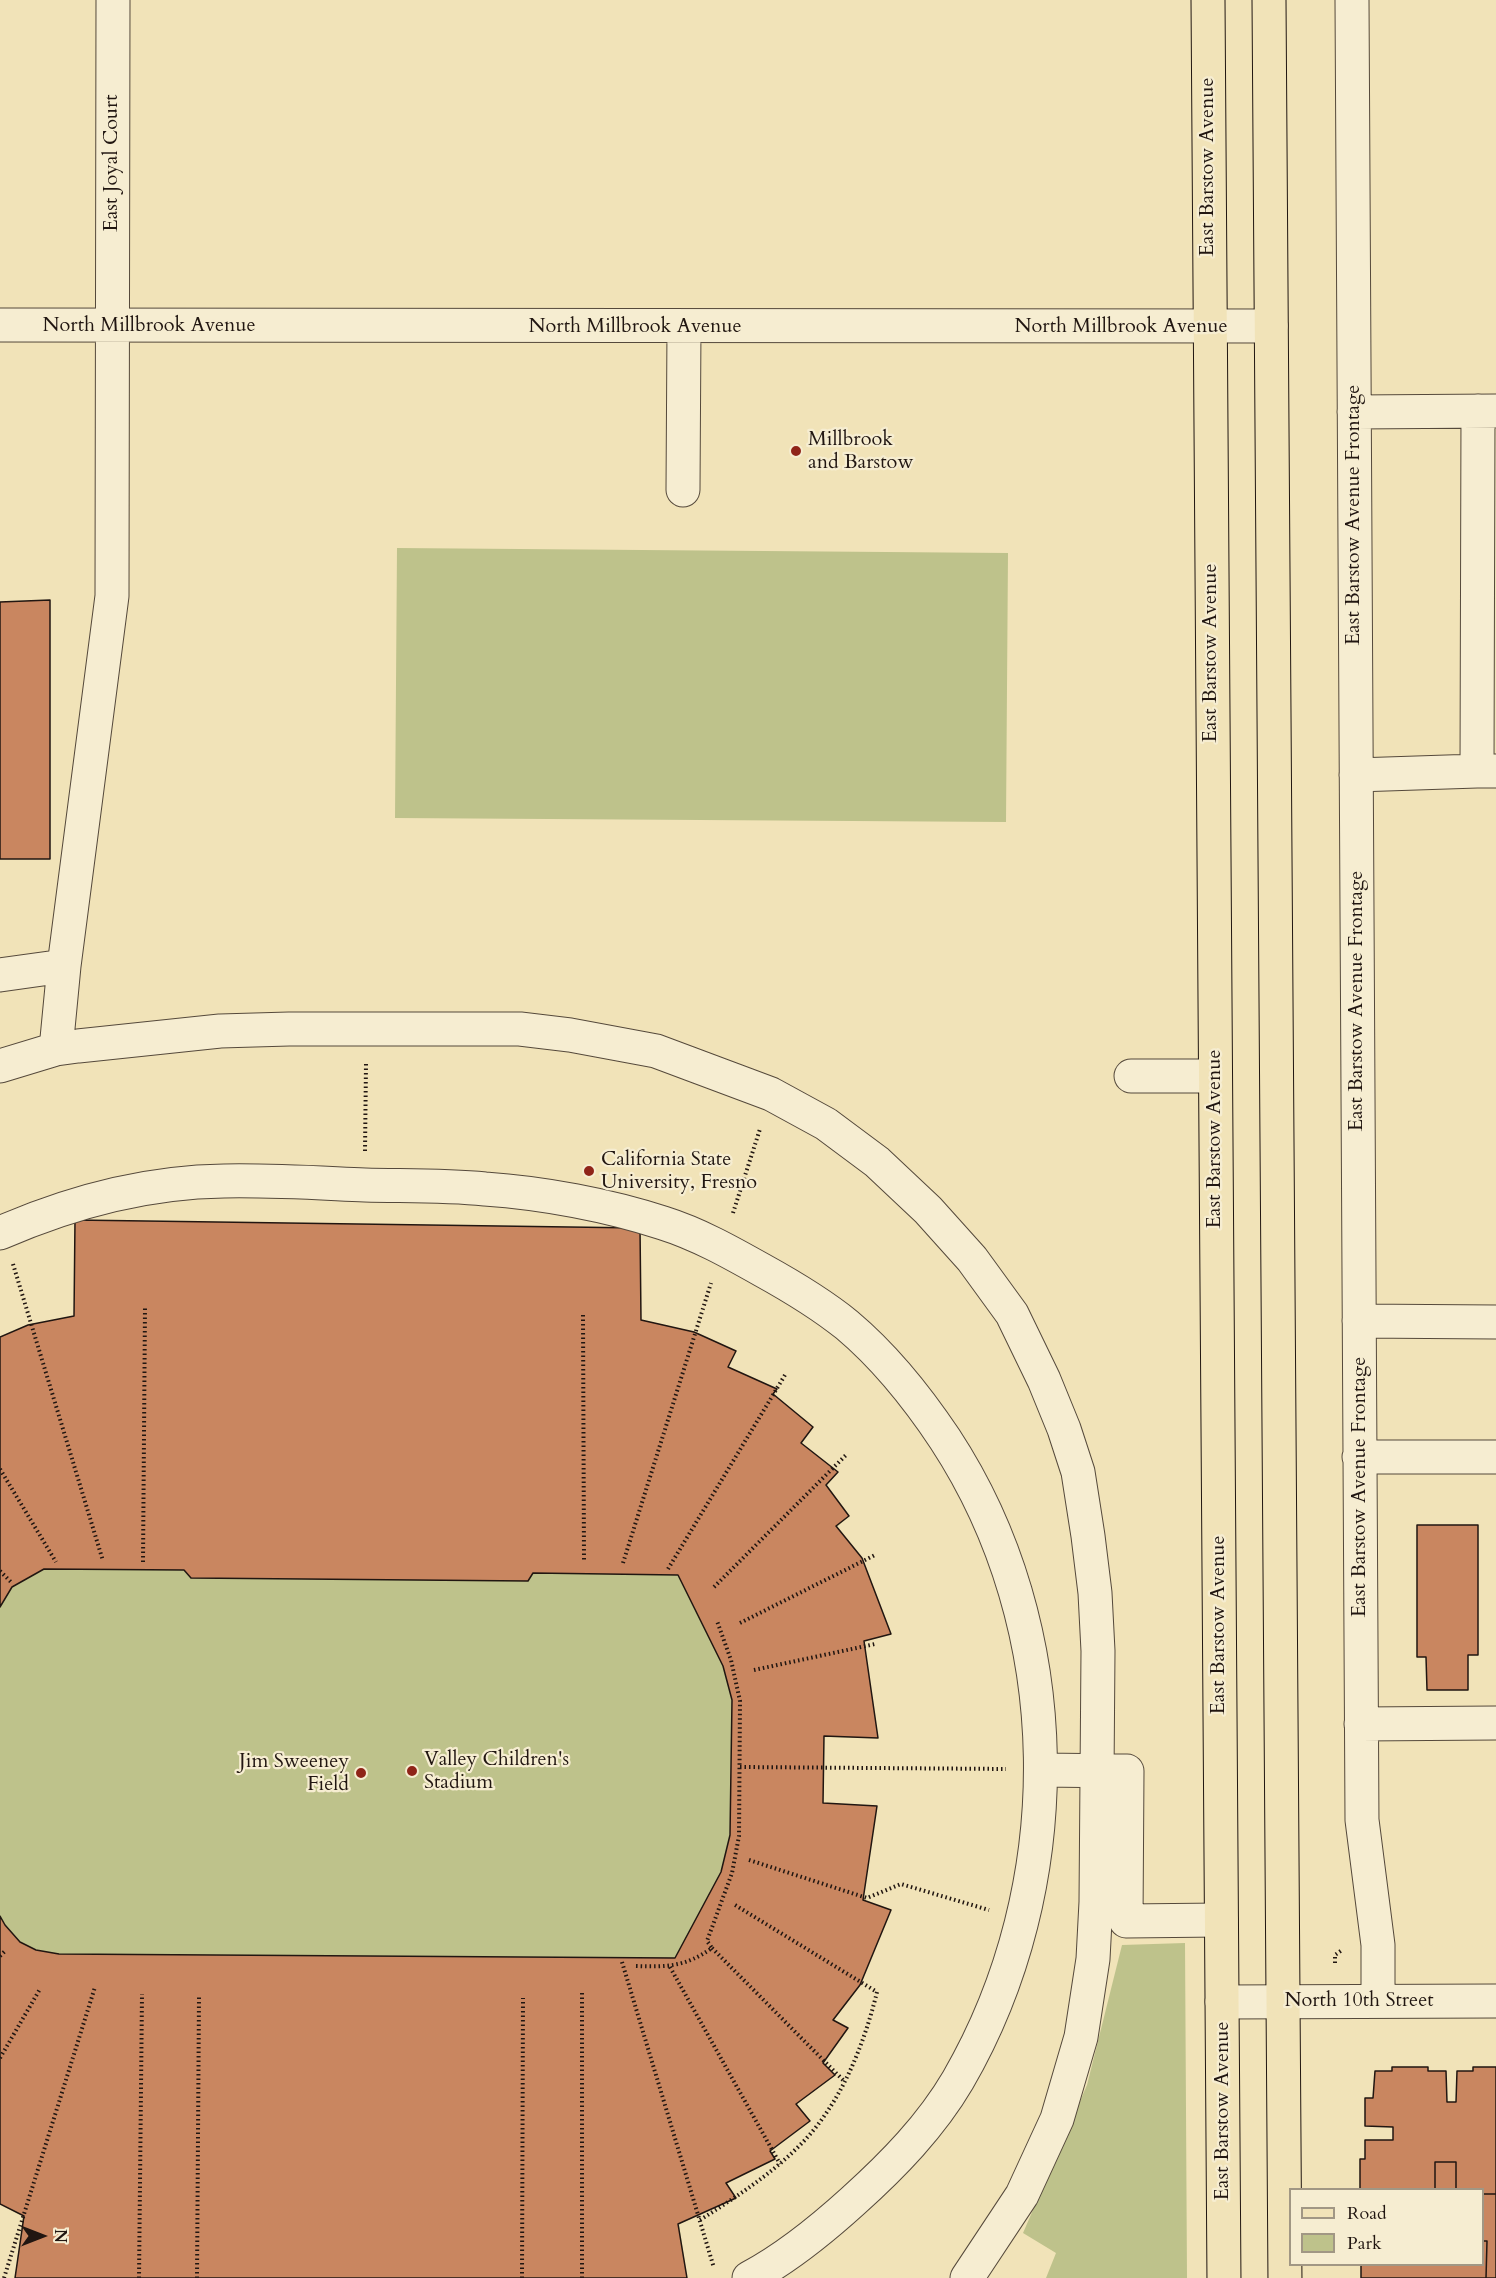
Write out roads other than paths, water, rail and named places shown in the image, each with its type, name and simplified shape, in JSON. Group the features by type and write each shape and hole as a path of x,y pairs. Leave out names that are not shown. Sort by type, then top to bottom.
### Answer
{"main road":[{"name":"East Barstow Avenue","path":"1208,0 1224,2278"},
{"path":"1269,0 1285,2278"}],"street":[{"name":"East Joyal Court","path":"56,1048 64,966 112,596 113,0"},
{"name":"East Barstow Avenue Frontage","path":"1352,0 1362,1820 1378,1945 1378,2001"},
{"name":"North Millbrook Avenue","path":"0,325 1271,327"},
{"path":"683,490 684,327"},
{"path":"1354,412 1487,411 1486,771 1356,775"},
{"path":"0,975 64,966"},
{"path":"0,1066 56,1048 220,1031 520,1029 570,1035 656,1051 771,1094 826,1125 877,1162 928,1210 972,1259 1012,1314 1044,1380 1078,1472 1095,1593 1098,1651 1098,1770 1093,1959 1081,2037 1057,2119 1022,2195 967,2278"},
{"path":"1131,1076 1214,1076"},
{"path":"1,1232 93,1198 129,1191 222,1180 484,1188 530,1194 623,1212 665,1223 722,1248 789,1285 846,1325 898,1375 931,1418 963,1466 993,1525 1016,1592 1029,1645 1037,1692 1041,1770 1036,1839 1023,1920 1010,1968 986,2027 957,2083 923,2130 886,2171 833,2219 798,2247 748,2278"},
{"path":"1359,1322 1496,1322"},
{"path":"1359,1457 1496,1457"},
{"path":"1361,1724 1496,1723"},
{"path":"1041,1770 1127,1771 1126,1922 1221,1920"},
{"name":"North 10th Street","path":"1222,2002 1496,2001"}],"place":[{"name":"Millbrook and Barstow","path":"796,451"},
{"name":"California State University, Fresno","path":"589,1171"},
{"name":"Valley Children's Stadium","path":"412,1771"},
{"name":"Jim Sweeney Field","path":"361,1773"}]}
